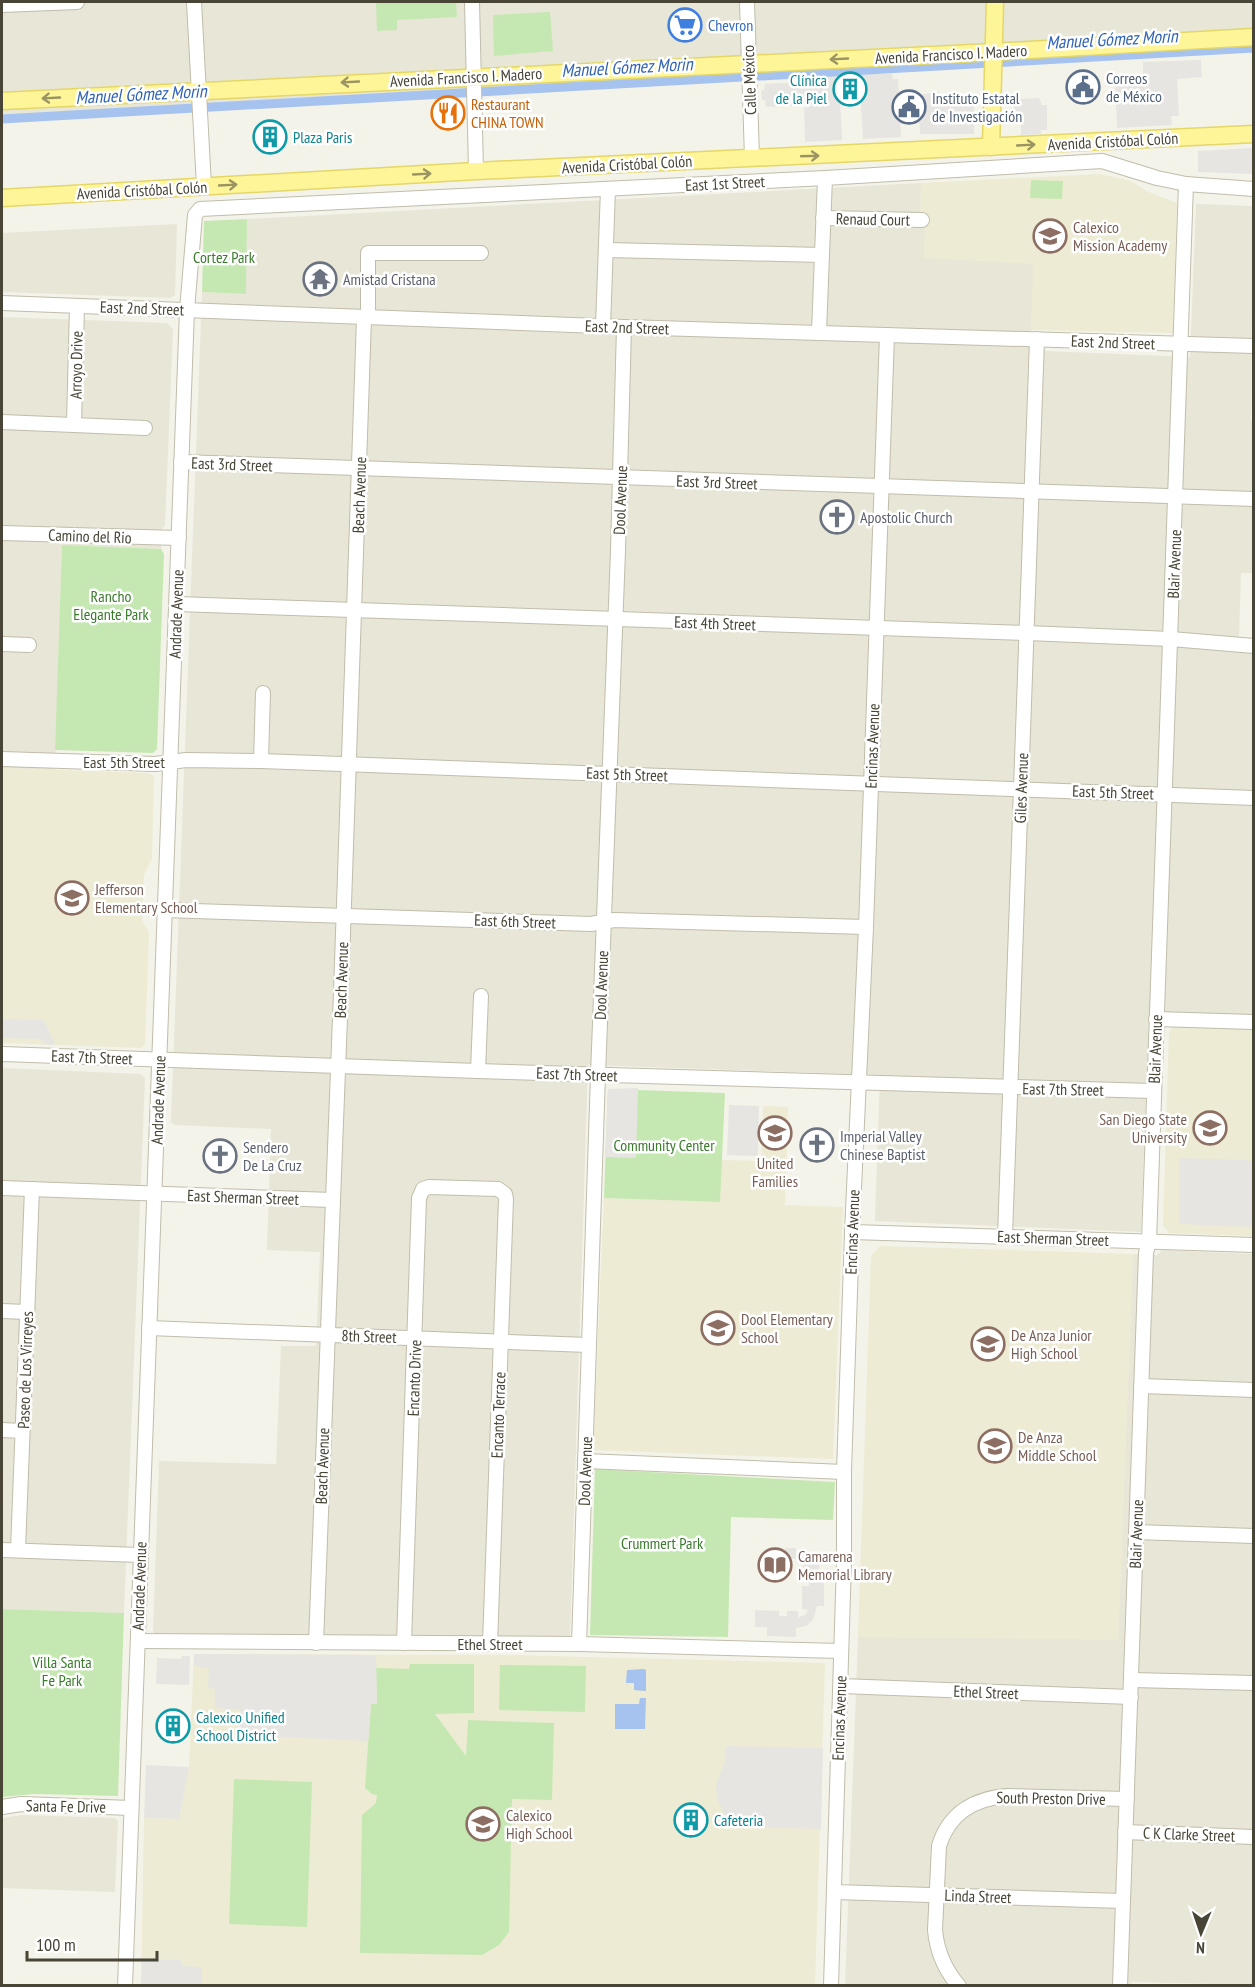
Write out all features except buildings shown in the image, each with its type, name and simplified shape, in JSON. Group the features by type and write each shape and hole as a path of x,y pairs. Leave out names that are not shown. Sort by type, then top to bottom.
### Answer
{"main road":[{"path":"991,147 995,2"},
{"name":"Avenida Francisco I. Madero","path":"2,101 1254,37"},
{"path":"1050,144 1069,138 1254,127"},
{"name":"Avenida Cristóbal Colón","path":"2,198 476,171 1254,134"}],"street":[{"path":"2,5 77,2"},
{"path":"194,2 204,186"},
{"path":"472,2 476,171"},
{"name":"Calle México","path":"747,2 752,158"},
{"name":"East 1st Street","path":"195,215 201,209 825,178 1102,160 1157,178 1186,184 1254,189"},
{"path":"819,332 825,178"},
{"name":"Blair Avenue","path":"1120,1986 1146,1253 1149,1241 1166,793 1186,184"},
{"path":"603,326 608,189"},
{"name":"Andrade Avenue","path":"125,1986 163,910 187,310 195,215"},
{"name":"Renaud Court","path":"823,218 922,220"},
{"path":"607,250 822,255"},
{"name":"Beach Avenue","path":"316,1643 368,253 481,253"},
{"name":"East 2nd Street","path":"2,303 624,327 1254,346"},
{"name":"Arroyo Drive","path":"74,424 77,306"},
{"name":"Dool Avenue","path":"579,1644 621,479 624,327"},
{"name":"Encinas Avenue","path":"831,1986 852,1232 866,927 887,334"},
{"name":"Giles Avenue","path":"1005,1236 1037,339"},
{"path":"2,422 145,428"},
{"name":"East 3rd Street","path":"181,462 1254,500"},
{"name":"Camino del Rio","path":"2,533 179,538"},
{"name":"East 4th Street","path":"177,604 1027,633 1171,639 1254,646"},
{"path":"2,644 29,645"},
{"path":"261,761 263,693"},
{"name":"East 5th Street","path":"2,759 155,764 186,760 261,761 1254,798"},
{"name":"East 6th Street","path":"163,910 591,924 614,920 866,927"},
{"path":"478,1071 481,996"},
{"path":"1156,1019 1254,1022"},
{"name":"East 7th Street","path":"2,1054 598,1075 1153,1091"},
{"name":"Encanto Drive","path":"404,1643 419,1198 423,1189 429,1187 498,1189"},
{"name":"East Sherman Street","path":"2,1188 332,1200"},
{"name":"Paseo de Los Virreyes","path":"18,1550 32,1189"},
{"name":"Encanto Terrace","path":"490,1644 506,1199 505,1194 498,1189"},
{"name":"East Sherman Street","path":"852,1232 1254,1245"},
{"path":"2,1311 27,1312"},
{"name":"8th Street","path":"149,1328 588,1345"},
{"path":"1141,1386 1254,1390"},
{"path":"2,1430 22,1431"},
{"path":"585,1461 844,1472"},
{"path":"1136,1532 1254,1536"},
{"path":"2,1550 140,1555"},
{"name":"Ethel Street","path":"138,1641 579,1644 842,1652"},
{"path":"1132,1680 1254,1683"},
{"name":"Ethel Street","path":"841,1686 1131,1697"},
{"name":"South Preston Drive","path":"959,1986 943,1964 936,1943 936,1895 939,1846 942,1836 960,1812 973,1803 990,1797 1127,1799"},
{"name":"Santa Fe Drive","path":"2,1807 21,1804 131,1808"},
{"name":"C K Clarke Street","path":"1125,1832 1254,1837"},
{"name":"Linda Street","path":"834,1892 1123,1901"}],"shaded area":[{"path":"2,2 1253,2 1253,48 2,119"},
{"path":"1201,60 1202,77 1177,79 1179,116 1171,116 1172,125 1117,128 1115,83 1143,81 1143,62"},
{"path":"859,74 892,74 893,79 898,79 901,137 863,139"},
{"path":"839,75 842,140 805,142 804,108 810,107 810,98 808,105 766,107 765,100 762,100 761,91 764,90 765,84 806,82 805,87 808,88 808,77"},
{"path":"939,92 939,101 974,99 974,134 920,134 918,95"},
{"path":"1039,98 1042,105 1047,105 1047,130 1041,130 1041,134 1021,135 1021,113 1014,112 1013,99"},
{"path":"1253,148 1253,174 1198,172 1198,151"},
{"name":"Calexico Mission Academy","path":"1100,174 1131,181 1146,191 1177,203 1173,333 1031,330 1033,264 924,258 925,214 920,214 921,183"},
{"path":"921,183 920,214 925,214 1034,264 1031,330 1046,351 1190,357 1196,204 1253,206 1251,420 1254,421 1254,573 1241,573 1239,637 1254,639 1253,1016 1149,1014 1141,1232 875,1221 880,1075 588,1065 570,1639 157,1635 153,1632 159,1461 276,1464 281,1346 316,1346 320,1252 267,1250 271,1129 174,1125 171,1122 202,292 246,294 247,219"},
{"path":"177,224 175,295 171,298 2,292 2,233"},
{"path":"2,317 167,323 173,329 165,525 161,530 161,549 62,545 55,770 2,768"},
{"name":"Jefferson Elementary School","path":"2,768 149,773 154,777 152,859 144,875 142,921 149,933 145,1045 141,1048 2,1043"},
{"path":"2,1019 44,1020 55,1045 44,1044 40,1039 2,1038"},
{"name":"San Diego State University","path":"1175,1026 1253,1029 1253,1236 1169,1233 1163,1226 1169,1031"},
{"path":"2,1068 141,1074 145,1078 124,1613 2,1609"},
{"path":"638,1088 636,1158 605,1157 608,1089"},
{"path":"729,1105 759,1106 758,1156 727,1155"},
{"name":"Dool Elementary School","path":"763,1106 788,1107 785,1205 843,1207 833,1459 593,1450 604,1198 718,1202 720,1160 761,1161"},
{"path":"1179,1158 1247,1160 1253,1163 1253,1227 1179,1224"},
{"name":"De Anza Middle School","path":"880,1246 1133,1254 1118,1640 858,1637 871,1256"},
{"path":"1162,1250 1253,1254 1253,1985 1133,1982 1126,1986 845,1986 858,1637 1118,1639 1133,1254 1157,1255"},
{"path":"785,1548 796,1548 796,1554 820,1554 819,1579 824,1580 824,1606 817,1606 813,1620 806,1626 796,1628 796,1637 767,1636 767,1627 755,1627 755,1610 779,1611 779,1616 787,1616 787,1611 798,1611 798,1618 806,1614 808,1610 802,1609 802,1586 809,1586 809,1576 803,1576 803,1559 785,1558"},
{"name":"Calexico High School","path":"194,1654 506,1655 825,1663 815,1985 141,1986 144,1818 179,1819 189,1767"},
{"path":"194,1654 376,1655 377,1704 371,1704 368,1741 238,1735 239,1710 215,1708 215,1689 208,1688 209,1668 194,1666"},
{"path":"182,1656 190,1656 189,1685 156,1684 157,1658 181,1659"},
{"path":"726,1746 823,1748 821,1829 746,1827 725,1815 716,1790 717,1781 725,1763"},
{"path":"146,1765 189,1767 179,1819 144,1818"},
{"path":"22,1815 115,1818 118,1821 115,1892 2,1888 2,1818"},
{"path":"142,1960 181,1960 182,1966 202,1967 202,1985 141,1985"}],"green space":[{"path":"376,2 456,2 457,17 397,20 397,30 377,31"},
{"path":"550,12 553,51 494,56 493,15"},
{"path":"1031,180 1063,181 1062,199 1030,198"},
{"name":"Cortez Park","path":"247,219 246,294 202,292 204,221"},
{"name":"Rancho Elegante Park","path":"62,545 161,549 164,554 157,749 153,753 55,750"},
{"name":"Community Center","path":"608,1089 725,1093 720,1202 604,1198"},
{"name":"Crummert Park","path":"595,1469 835,1482 833,1520 731,1517 728,1637 590,1635"},
{"name":"Villa Santa Fe Park","path":"2,1609 124,1613 118,1796 34,1794 2,1797"},
{"path":"410,1664 474,1664 474,1713 435,1714 466,1756 468,1720 554,1723 552,1800 512,1799 509,1932 499,1945 482,1955 360,1953 362,1815 376,1803 377,1795 365,1788 371,1704 377,1704 376,1668 409,1669"},
{"path":"500,1665 586,1666 585,1712 499,1710"},
{"path":"234,1779 312,1782 307,1927 229,1924"}],"water":[{"path":"627,1670 646,1670 646,1691 634,1690 634,1683 626,1683"},
{"path":"640,1698 646,1698 645,1729 615,1729 615,1704 639,1704"}],"waterway":[{"name":"Manuel Gómez Morin","path":"2,119 1254,48"}],"place":[{"name":"Chevron","path":"685,25"},
{"name":"Correos de México","path":"1083,87"},
{"name":"Clínica de la Piel","path":"850,89"},
{"name":"Instituto Estatal de Investigación","path":"909,107"},
{"name":"Restaurant CHINA TOWN","path":"448,113"},
{"name":"Plaza Paris","path":"270,137"},
{"name":"Calexico Mission Academy","path":"1050,236"},
{"name":"Amistad Cristana","path":"320,279"},
{"name":"Apostolic Church","path":"837,517"},
{"name":"Jefferson Elementary School","path":"72,898"},
{"name":"San Diego State University","path":"1210,1128"},
{"name":"United Families","path":"775,1133"},
{"name":"Imperial Valley Chinese Baptist","path":"817,1145"},
{"name":"Sendero De La Cruz","path":"220,1156"},
{"name":"Dool Elementary School","path":"718,1328"},
{"name":"De Anza Junior High School","path":"988,1344"},
{"name":"De Anza Middle School","path":"995,1446"},
{"name":"Camarena Memorial Library","path":"775,1565"},
{"name":"Calexico Unified School District","path":"173,1726"},
{"name":"Cafeteria","path":"691,1820"},
{"name":"Calexico High School","path":"483,1824"}]}
